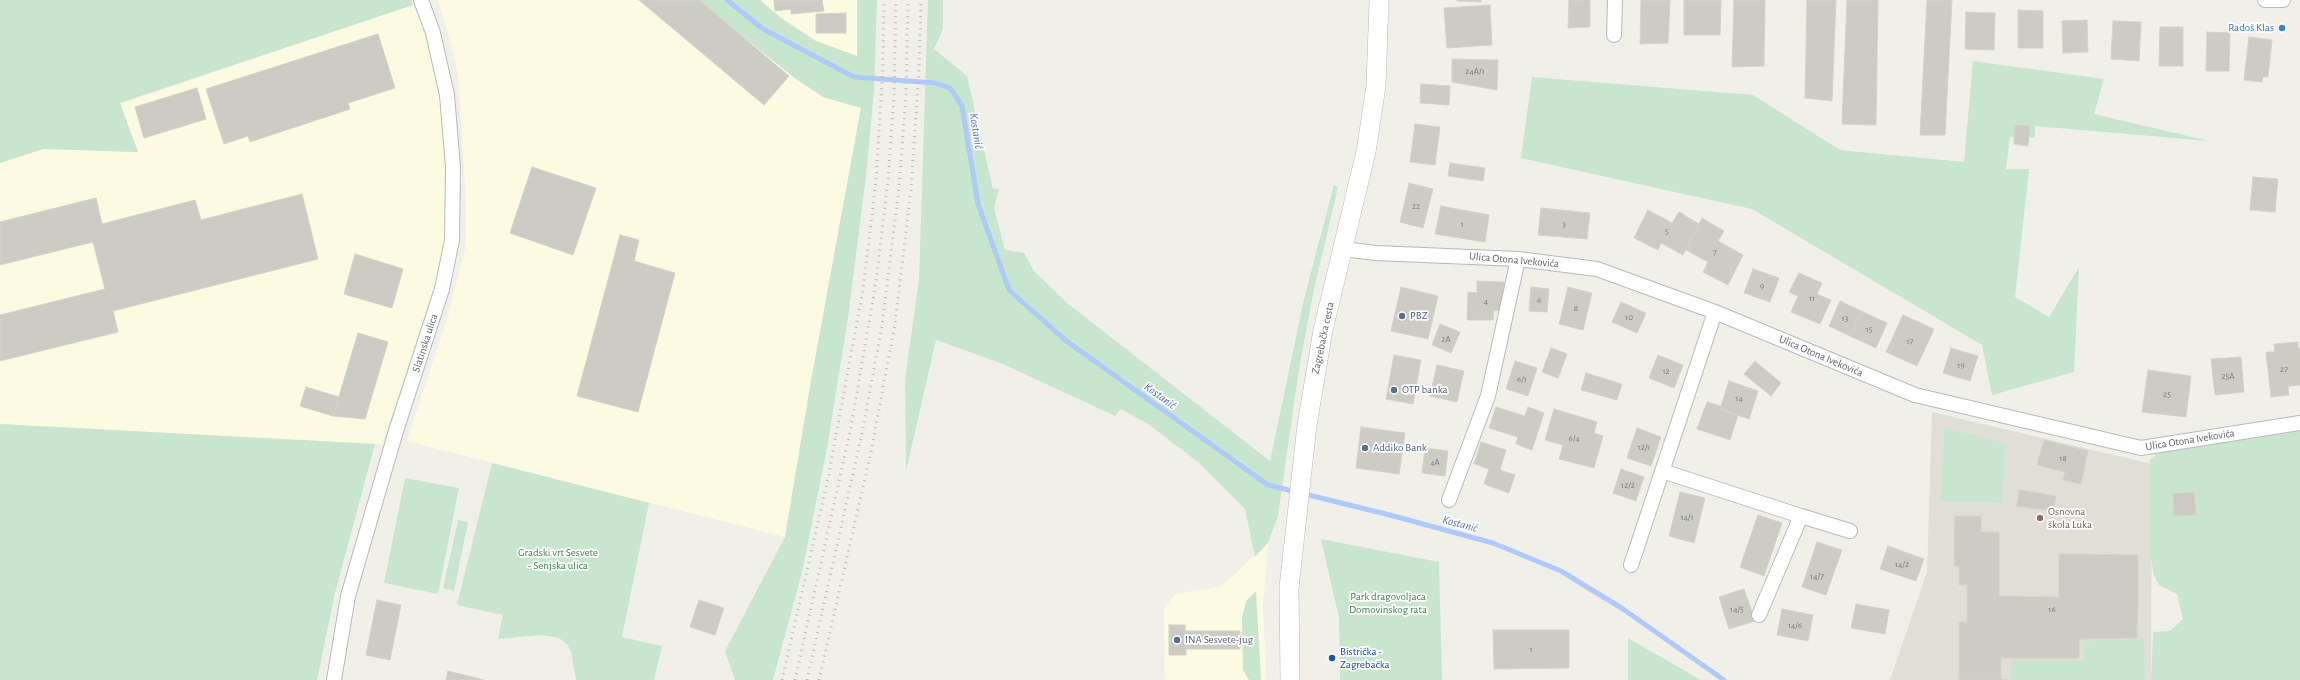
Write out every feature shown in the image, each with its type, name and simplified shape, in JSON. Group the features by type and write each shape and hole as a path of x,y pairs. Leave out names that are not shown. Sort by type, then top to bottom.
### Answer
{"main road":[{"name":"Zagrebačka cesta","path":"1290,680 1289,603 1296,515 1314,380 1343,249 1359,186 1371,121 1376,86 1379,0"}],"street":[{"name":"Slatinska ulica","path":"334,680 348,596 392,445 442,289 452,240 453,167 447,96 433,34 421,0"},
{"path":"1614,35 1615,0"},
{"path":"2265,0 2283,0"},
{"name":"Ulica Otona Ivekovića","path":"1343,249 1376,253 1518,259 1597,269 1715,312 1915,395 2141,448 2300,423"},
{"path":"1450,500 1488,396 1518,259"},
{"path":"1631,565 1715,312"},
{"path":"1662,471 1850,531"},
{"path":"1759,615 1801,516"}],"shaded area":[{"path":"438,0 697,0 796,79 823,97 861,108 811,381 785,537 407,441 448,316 466,245 466,201 458,74"},
{"path":"760,0 857,0 857,57 816,41 781,18"},
{"path":"413,5 424,28 436,74 444,116 447,163 445,244 440,268 382,444 0,424 0,163 43,149 138,152 120,104"},
{"name":"Osnovna škola Luka","path":"1932,412 2152,464 2151,680 1890,680 1927,572"},
{"path":"1268,543 1263,605 1266,680 1165,680 1164,609 1176,594 1222,586"}],"green space":[{"path":"0,0 411,0 413,5 120,103 138,152 43,149 0,163"},
{"path":"697,0 760,0 781,18 816,41 857,56 857,0 877,0 874,91 866,176 848,318 827,448 803,568 773,680 735,680 725,651 785,537 811,381 861,108 823,97 796,79"},
{"path":"928,0 943,0 943,29 934,49 967,76 993,189 999,189 994,208 1005,250 1024,253 1034,271 1067,303 1270,461 1304,299 1334,185 1338,187 1313,294 1299,369 1278,516 1268,543 1255,557 1245,509 1198,462 1148,424 1121,409 1115,416 1003,364 936,340 906,471 905,380 919,279"},
{"path":"1973,61 2104,79 2094,114 2209,141 2035,126 2035,138 2010,137 2006,169 2029,169 2015,297 2049,317 2079,267 2074,372 1992,395 1982,345 1752,209 1521,158 1532,77 1753,95 1840,150 1964,162"},
{"path":"0,424 375,444 335,593 317,680 0,680"},
{"path":"2300,426 2300,680 2151,680 2153,632 2170,631 2183,619 2177,594 2159,585 2154,575 2150,554 2150,460 2157,453"},
{"path":"1944,428 2005,443 2002,503 1941,501"},
{"name":"Gradski vrt Sesvete - Senjska ulica","path":"492,463 649,503 622,637 662,646 654,680 576,680 571,652 567,644 559,638 541,635 498,639 503,615 457,605"},
{"path":"405,478 459,488 438,594 384,583"},
{"path":"458,520 468,522 454,591 443,588"},
{"name":"Park dragovoljaca Domovinskog rata","path":"1321,539 1439,562 1442,680 1340,680 1339,618"},
{"path":"1256,591 1261,680 1249,680 1243,670 1242,618 1246,601"},
{"path":"1628,638 1701,680 1628,680"},
{"path":"2144,639 2145,680 2011,680 2011,661 2083,661 2084,641"}],"building":[{"path":"639,0 699,0 789,76 764,105"},
{"path":"774,0 822,0 824,11 791,14 791,9 775,11"},
{"path":"1481,0 1481,2 1457,1"},
{"path":"1569,0 1590,0 1590,27 1568,28"},
{"path":"1641,0 1670,0 1668,43 1640,44"},
{"path":"1684,0 1721,0 1720,35 1684,35"},
{"path":"1734,0 1765,0 1764,66 1732,67"},
{"path":"1807,0 1836,0 1832,101 1805,98"},
{"path":"1847,0 1878,0 1876,125 1842,124"},
{"path":"1927,0 1952,0 1945,135 1920,135"},
{"path":"1490,5 1492,45 1447,48 1444,8"},
{"path":"2018,10 2043,11 2043,48 2018,48"},
{"path":"1966,12 1995,13 1994,50 1965,49"},
{"path":"846,13 846,33 816,33 816,14"},
{"path":"2087,20 2088,52 2063,53 2062,21"},
{"path":"2113,21 2141,22 2139,61 2111,59"},
{"path":"2160,27 2183,27 2183,66 2159,66"},
{"path":"2207,32 2230,33 2229,71 2206,71"},
{"path":"378,34 395,88 348,103 350,109 250,142 248,136 224,144 206,89"},
{"path":"2249,37 2272,40 2268,77 2263,77 2262,82 2244,80"},
{"path":"1452,59 1498,60 1497,90 1452,82"},
{"path":"1421,84 1450,86 1449,105 1420,103"},
{"path":"197,88 206,119 144,138 135,107"},
{"path":"1415,124 1440,127 1435,165 1410,162"},
{"path":"2015,125 2030,126 2028,146 2014,144"},
{"path":"1450,163 1485,168 1483,181 1448,176"},
{"path":"532,167 596,188 573,255 510,233"},
{"path":"2253,177 2278,179 2275,212 2250,210"},
{"path":"1409,183 1433,189 1423,228 1400,222"},
{"path":"302,194 318,259 113,311 118,332 0,361 0,315 105,289 93,242 0,265 0,222 96,198 102,224 195,200 201,220"},
{"path":"1441,206 1489,215 1485,242 1435,234"},
{"path":"1541,208 1590,213 1587,239 1538,235"},
{"path":"1648,210 1672,223 1679,212 1699,224 1683,255 1661,243 1658,250 1634,238"},
{"path":"1702,218 1724,231 1718,241 1743,255 1728,285 1703,272 1708,262 1686,250"},
{"path":"620,235 639,240 634,261 675,273 638,412 577,396"},
{"path":"355,254 403,269 392,308 344,294"},
{"path":"1753,269 1779,278 1770,302 1744,293"},
{"path":"1799,273 1822,283 1817,294 1831,300 1820,324 1791,312 1798,296 1789,292"},
{"path":"1477,281 1504,282 1503,311 1494,310 1493,320 1467,320 1468,292 1477,293"},
{"path":"1401,287 1438,296 1428,339 1391,331"},
{"path":"1531,287 1549,289 1547,312 1529,311"},
{"path":"1568,287 1592,293 1583,330 1559,324"},
{"path":"1840,301 1861,311 1850,336 1829,326"},
{"path":"1621,302 1646,313 1637,333 1612,322"},
{"path":"1861,311 1887,323 1876,348 1850,336"},
{"path":"1903,315 1934,329 1917,366 1886,352"},
{"path":"1440,324 1460,332 1451,353 1432,345"},
{"path":"358,333 388,342 365,419 333,416"},
{"path":"2298,342 2298,348 2300,348 2300,385 2288,386 2289,395 2271,397 2266,352 2275,352 2274,344"},
{"path":"1551,348 1567,354 1558,378 1542,372"},
{"path":"1951,348 1978,356 1970,381 1943,373"},
{"path":"1394,355 1421,360 1413,404 1386,399"},
{"path":"1658,355 1683,365 1674,388 1649,378"},
{"path":"2241,357 2244,392 2215,395 2211,359"},
{"path":"1515,361 1537,368 1528,396 1506,389"},
{"path":"1755,361 1781,383 1771,396 1744,374"},
{"path":"1437,365 1464,371 1457,402 1430,396"},
{"path":"2148,370 2191,376 2186,417 2142,412"},
{"path":"1586,373 1622,384 1617,400 1581,390"},
{"path":"1729,381 1758,391 1749,419 1720,409"},
{"path":"306,387 339,397 333,416 300,406"},
{"path":"1707,402 1721,406 1720,409 1738,415 1730,440 1697,429"},
{"path":"1496,407 1525,416 1528,407 1544,413 1532,450 1516,444 1518,437 1489,428"},
{"path":"1554,409 1597,422 1594,433 1603,436 1594,468 1559,459 1563,445 1545,440"},
{"path":"1361,427 1405,433 1399,474 1356,468"},
{"path":"1637,428 1661,437 1651,466 1627,458"},
{"path":"2044,440 2088,451 2081,484 2063,480 2065,472 2037,465"},
{"path":"1481,442 1506,450 1500,470 1515,475 1509,493 1484,484 1489,469 1474,464"},
{"path":"1425,448 1448,451 1445,476 1422,473"},
{"path":"1621,469 1644,477 1636,501 1613,493"},
{"path":"2019,490 2056,496 2053,511 2017,506"},
{"path":"1680,492 1705,498 1694,543 1669,536"},
{"path":"2194,492 2196,515 2174,516 2173,494"},
{"path":"1758,515 1782,523 1764,576 1740,567"},
{"path":"1955,516 1981,516 1981,532 1999,532 1999,596 2059,597 2059,554 2138,555 2137,638 2079,639 2079,658 2001,658 2001,679 2008,680 1959,680 1959,622 1967,622 1967,585 1959,585 1959,566 1954,566"},
{"path":"1817,542 1842,550 1826,595 1802,587"},
{"path":"1888,546 1924,559 1916,581 1880,569"},
{"path":"1744,589 1755,621 1729,629 1719,597"},
{"path":"377,600 401,605 390,660 366,655"},
{"path":"699,600 724,608 715,635 690,627"},
{"path":"1856,604 1889,610 1885,634 1851,628"},
{"path":"1782,609 1813,615 1808,641 1777,635"},
{"name":"INA Sesvete-jug","path":"1169,625 1185,625 1186,655 1169,655"},
{"path":"1493,630 1569,630 1569,668 1494,669"},
{"path":"1185,631 1240,631 1240,649 1186,649"},
{"path":"448,671 484,680 446,680"}],"waterway":[{"name":"Kostanić","path":"727,0 763,29 854,77 935,83 950,88 962,106 978,204 1009,290 1065,340 1268,485 1390,515 1493,543 1561,571 1623,609 1724,680"}],"railway":[{"path":"782,680 828,478 863,290 876,180 883,67 884,0"},
{"path":"795,680 851,427 876,282 888,180 894,95 896,0"},
{"path":"807,680 862,433 882,326 899,188 906,95 908,0"},
{"path":"819,680 871,452 895,324 911,190 919,68 921,0"}],"place":[{"name":"Radoš Klas","path":"2282,28"},
{"name":"PBZ","path":"1402,316"},
{"name":"OTP banka","path":"1394,390"},
{"name":"Addiko Bank","path":"1365,448"},
{"name":"Osnovna škola Luka","path":"2040,518"},
{"name":"INA Sesvete-jug","path":"1177,640"},
{"name":"Bistrička - Zagrebačka","path":"1332,658"}]}
